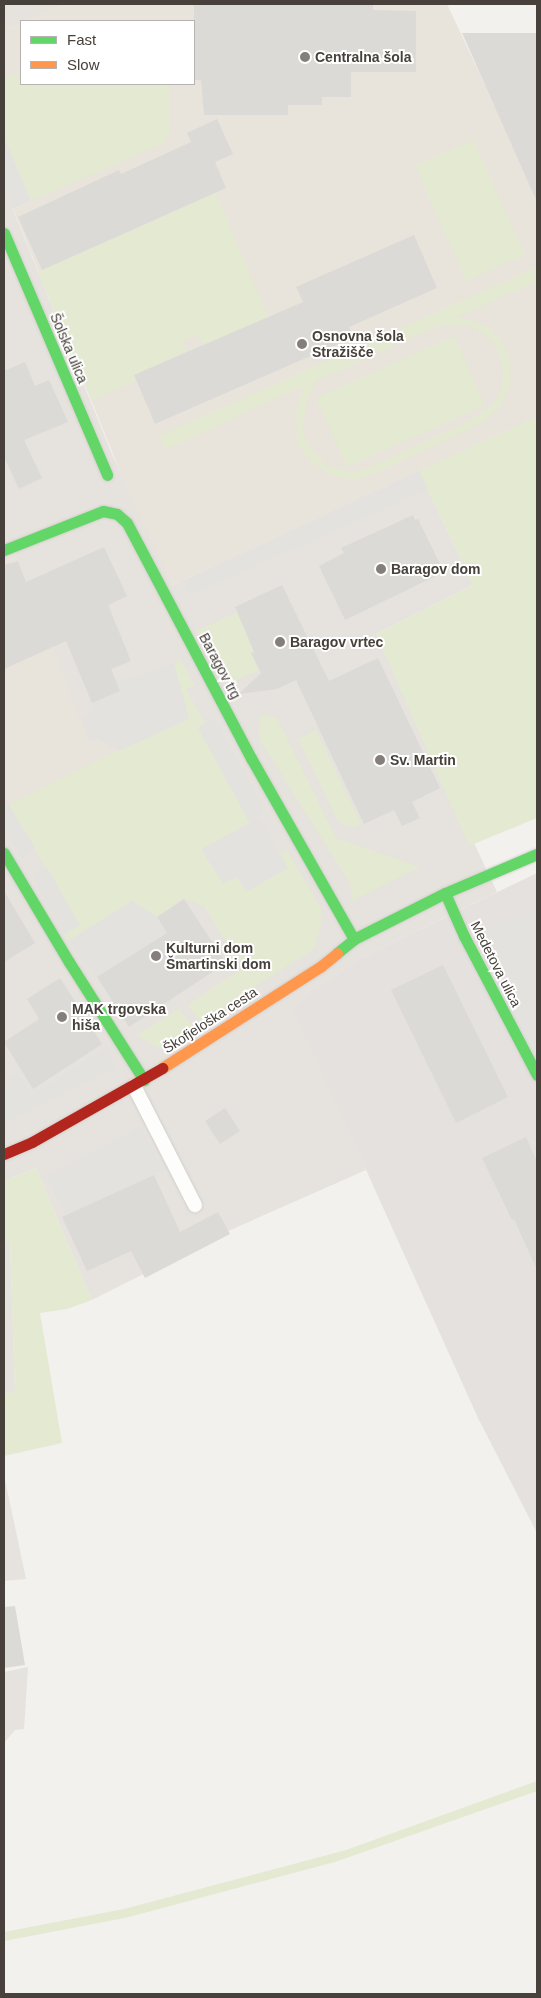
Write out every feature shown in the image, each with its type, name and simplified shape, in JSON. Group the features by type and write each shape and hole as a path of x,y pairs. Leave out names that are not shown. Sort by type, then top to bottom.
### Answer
{"street":[{"name":"Šolska ulica","path":"4,233 107,475"},
{"name":"Baragov trg","path":"4,550 103,511 118,514 127,523 251,758 354,939"},
{"path":"4,853 139,1083"},
{"name":"Škofjeloška cesta","path":"4,1154 32,1142 139,1083 320,967 354,939 445,892 537,854"},
{"name":"Medetova ulica","path":"445,892 464,936 537,1075"}],"lane":[{"path":"139,1083 195,1205"}],"shaded area":[{"path":"4,4 68,4 29,20 20,20 20,24 4,30"},
{"name":"Osnovna šola Stražišče","path":"68,4 447,4 537,196 537,417 173,585 138,515 13,209 31,201 4,137 4,30 20,23 20,85 195,85 195,20 28,20"},
{"path":"4,137 13,210 112,454 173,585 419,471 473,585 376,634 497,892 357,960 324,983 294,1008 366,1170 226,1232 92,1300 36,1168 4,1181"},
{"path":"4,137 31,201 13,209 4,188"},
{"path":"419,471 428,489 190,595 183,581"},
{"path":"16,552 89,741 97,738 119,751 9,805 4,795 4,557"},
{"path":"174,663 189,719 119,751 98,739 89,741 81,719 92,711 92,703 120,691 116,682"},
{"path":"214,718 265,811 249,821 198,728"},
{"path":"9,805 35,848 21,857 4,830 4,808"},
{"path":"260,818 288,868 246,892 237,877 223,884 201,849"},
{"path":"47,867 80,925 64,934 32,876"},
{"path":"537,873 537,1533 478,1418 293,1008 357,960"},
{"path":"132,901 157,917 167,933 97,978 68,941"},
{"path":"537,910 537,1075 464,936"},
{"path":"107,1047 116,1068 4,1124 4,1079 15,1072 33,1095"},
{"path":"141,1126 162,1170 66,1215 47,1177"},
{"path":"10,1240 15,1392 4,1394 4,1242"},
{"path":"4,1475 26,1579 4,1581"},
{"path":"28,1667 24,1729 15,1730 4,1743 4,1672"}],"green space":[{"path":"4,76 20,76 20,85 170,85 170,134 167,135 166,142 31,201 4,137"},
{"path":"473,140 525,255 466,281 415,166"},
{"path":"216,193 268,317 204,346 199,334 182,341 187,351 134,375 136,381 92,401 38,272"},
{"path":"537,267 537,282 457,317 476,321 489,328 500,340 509,356 511,370 510,387 501,406 485,421 472,428 369,476 355,480 329,474 315,465 306,456 297,442 296,414 303,386 165,450 159,436","holes":["438,326 468,326 483,333 494,344 501,360 503,375 501,391 492,405 468,422 366,469 352,473 326,465 308,445 303,430 306,406 310,393 317,381"]},
{"path":"454,336 485,405 347,467 316,398"},
{"path":"537,417 537,818 469,846 376,634 473,585 419,471"},
{"path":"237,612 263,668 235,681 226,681 196,631"},
{"path":"180,659 195,685 186,689 205,723 198,728 250,823 202,849 237,877 288,869 279,854 287,850 321,908 321,925 314,949 200,1021 188,1005 243,968 204,906 184,899 157,917 132,901 68,941 64,934 79,925 9,805 134,742 188,719 174,663"},
{"path":"260,715 277,718 336,838 420,867 352,901 350,883 259,739"},
{"path":"316,730 361,824 353,827 343,825 337,819 298,739"},
{"path":"179,1009 193,1026 158,1048 137,1035"},
{"path":"36,1168 92,1300 67,1309 40,1313 62,1443 4,1456 4,1394 15,1392 10,1241 4,1242 4,1181"},
{"path":"537,1781 537,1791 335,1862 125,1918 4,1941 4,1932 124,1909 346,1850"}],"building":[{"name":"Centralna šola","path":"194,4 373,4 373,10 416,11 416,72 351,72 351,97 322,97 322,105 288,105 288,115 204,115 201,80 195,80"},
{"path":"462,33 537,33 537,202"},
{"path":"217,119 233,154 215,162 226,188 42,270 18,217 119,170 121,174 191,142 187,133"},
{"path":"414,235 437,288 349,327 354,337 155,424 134,375 303,302 296,287"},
{"path":"25,362 35,386 49,380 68,422 24,440 42,478 19,489 4,457 4,371"},
{"name":"Baragov dom","path":"413,515 415,520 418,519 444,572 345,620 319,566 344,553 341,548"},
{"path":"104,547 127,596 108,605 131,661 111,669 120,691 92,703 66,641 4,669 4,565 18,561 26,582"},
{"name":"Sv. Martin","path":"282,585 329,681 378,658 440,788 412,802 420,818 402,826 394,810 364,824 296,680 277,689 239,694 261,673 251,653 254,652 235,607"},
{"path":"4,891 35,943 4,962"},
{"path":"184,899 226,963 129,1027 97,977 167,933 157,917"},
{"path":"443,965 508,1097 456,1123 391,990"},
{"name":"MAK trgovska hiša","path":"60,978 102,1044 33,1089 4,1042 39,1019 27,999"},
{"path":"225,1108 240,1131 220,1144 205,1121"},
{"path":"526,1137 537,1162 537,1270 514,1219 512,1220 482,1158"},
{"path":"154,1175 180,1232 218,1212 230,1234 145,1278 131,1251 87,1271 62,1217"},
{"path":"15,1606 25,1665 4,1668 4,1607"}],"traffic: fast":[{"path":"4,233 107,475"},
{"path":"4,550 103,511 117,514 127,523 251,758 354,939"},
{"path":"4,853 69,962 144,1080"},
{"path":"337,953 354,939 445,893 537,854"},
{"path":"445,893 464,936 537,1075"}],"traffic: slow":[{"path":"162,1068 320,967 337,953"}],"traffic: jam":[{"path":"4,1154 32,1142 162,1068"}],"place":[{"name":"Centralna šola","path":"305,57"},
{"name":"Osnovna šola Stražišče","path":"302,344"},
{"name":"Baragov dom","path":"381,569"},
{"name":"Baragov vrtec","path":"280,642"},
{"name":"Sv. Martin","path":"380,760"},
{"name":"Kulturni dom Šmartinski dom","path":"156,956"},
{"name":"MAK trgovska hiša","path":"62,1017"}]}
